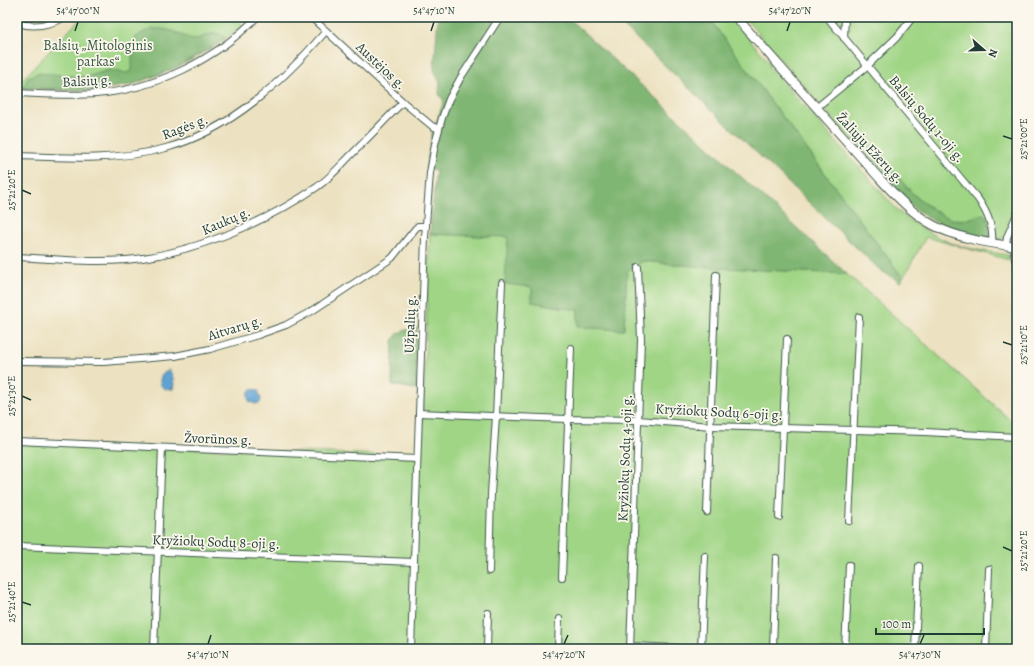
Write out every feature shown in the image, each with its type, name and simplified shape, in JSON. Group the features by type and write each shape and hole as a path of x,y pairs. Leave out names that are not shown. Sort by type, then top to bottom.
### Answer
{"main road":[{"name":"Žaliųjų Ežerų g.","path":"736,17 881,180 918,216 932,225 946,231 979,241 1016,246"}],"street":[{"path":"17,23 35,26 47,24 65,17"},
{"name":"Balsių g.","path":"17,93 77,95 97,94 126,90 147,85 168,77 204,58 235,37 257,17"},
{"name":"Austėjos g.","path":"311,17 403,102 432,126 439,129"},
{"name":"Užpalių g.","path":"411,649 426,226 430,173 439,129 449,99 461,76 500,17"},
{"name":"Balsių Sodų 1-oji g.","path":"827,17 978,199 989,216 993,232 992,243"},
{"path":"844,38 845,17"},
{"path":"816,108 867,66 897,37 913,17"},
{"name":"Ragės g.","path":"17,156 76,158 132,154 166,148 202,135 238,114 255,101 285,74 326,31"},
{"name":"Kaukų g.","path":"17,257 126,260 175,252 228,234 274,212 317,187 338,168 403,102"},
{"path":"1006,245 1007,237 1017,214"},
{"name":"Aitvarų g.","path":"17,361 104,362 175,356 210,349 258,335 286,325 312,311 392,258 418,226 426,226"},
{"path":"1016,246 1014,254 1017,267"},
{"name":"Kryžiokų Sodų 4-oji g.","path":"630,647 641,340 638,267"},
{"path":"707,512 716,275"},
{"path":"489,571 491,494 502,284"},
{"path":"849,521 859,317"},
{"path":"779,517 787,339"},
{"path":"562,576 571,348"},
{"name":"Kryžiokų Sodų 6-oji g.","path":"419,413 567,419 639,420 711,426 782,427 1017,437"},
{"name":"Žvorūnos g.","path":"17,441 418,459"},
{"path":"154,649 162,448"},
{"name":"Kryžiokų Sodų 8-oji g.","path":"17,546 414,562"},
{"path":"701,649 704,556"},
{"path":"773,649 776,558"},
{"path":"845,649 849,565"},
{"path":"915,649 919,566"},
{"path":"986,649 989,569"},
{"path":"487,649 488,613"},
{"path":"558,649 559,618"},
{"path":"630,647 705,649"}],"green space":[{"name":"Balsių „Mitologinis parkas“","path":"82,17 233,17 243,25 226,38 191,60 153,77 134,83 93,90 17,88 17,85"},
{"path":"438,17 567,17 847,274 704,267 643,261 627,271 624,330 578,327 578,310 532,302 532,287 505,284 508,237 430,234 436,170 426,168 432,134 444,101 439,94 440,82 434,70"},
{"path":"614,17 708,17 903,278 900,282 880,270"},
{"path":"708,17 730,17 770,63 769,67 898,211 918,226 941,239 963,247 1008,255 1009,260 926,237 903,278"},
{"path":"744,17 1017,17 1017,237 1012,236 995,240 983,215 955,220 935,211 912,193 862,136 852,141"},
{"path":"153,29 164,29 183,35 192,40 210,34 218,34 226,39 177,67 131,85 93,90 23,88 28,77 38,73 86,77 109,70 125,73 132,71 132,48 136,37"},
{"path":"862,136 912,193 922,201 935,211 955,220 966,219 983,214 986,216 995,240 984,239 953,230 943,226 916,210 852,141"},
{"path":"430,234 508,237 533,287 533,302 578,310 578,327 624,330 627,270 643,261 704,267 847,274 1017,426 1017,649 17,649 17,443 421,456"},
{"path":"417,328 416,389 392,385 393,341 400,333"}],"water":[{"path":"169,370 172,374 174,384 173,389 163,388 160,384 162,374"},
{"path":"251,389 258,390 261,399 260,403 255,404 249,401 248,393"}]}
